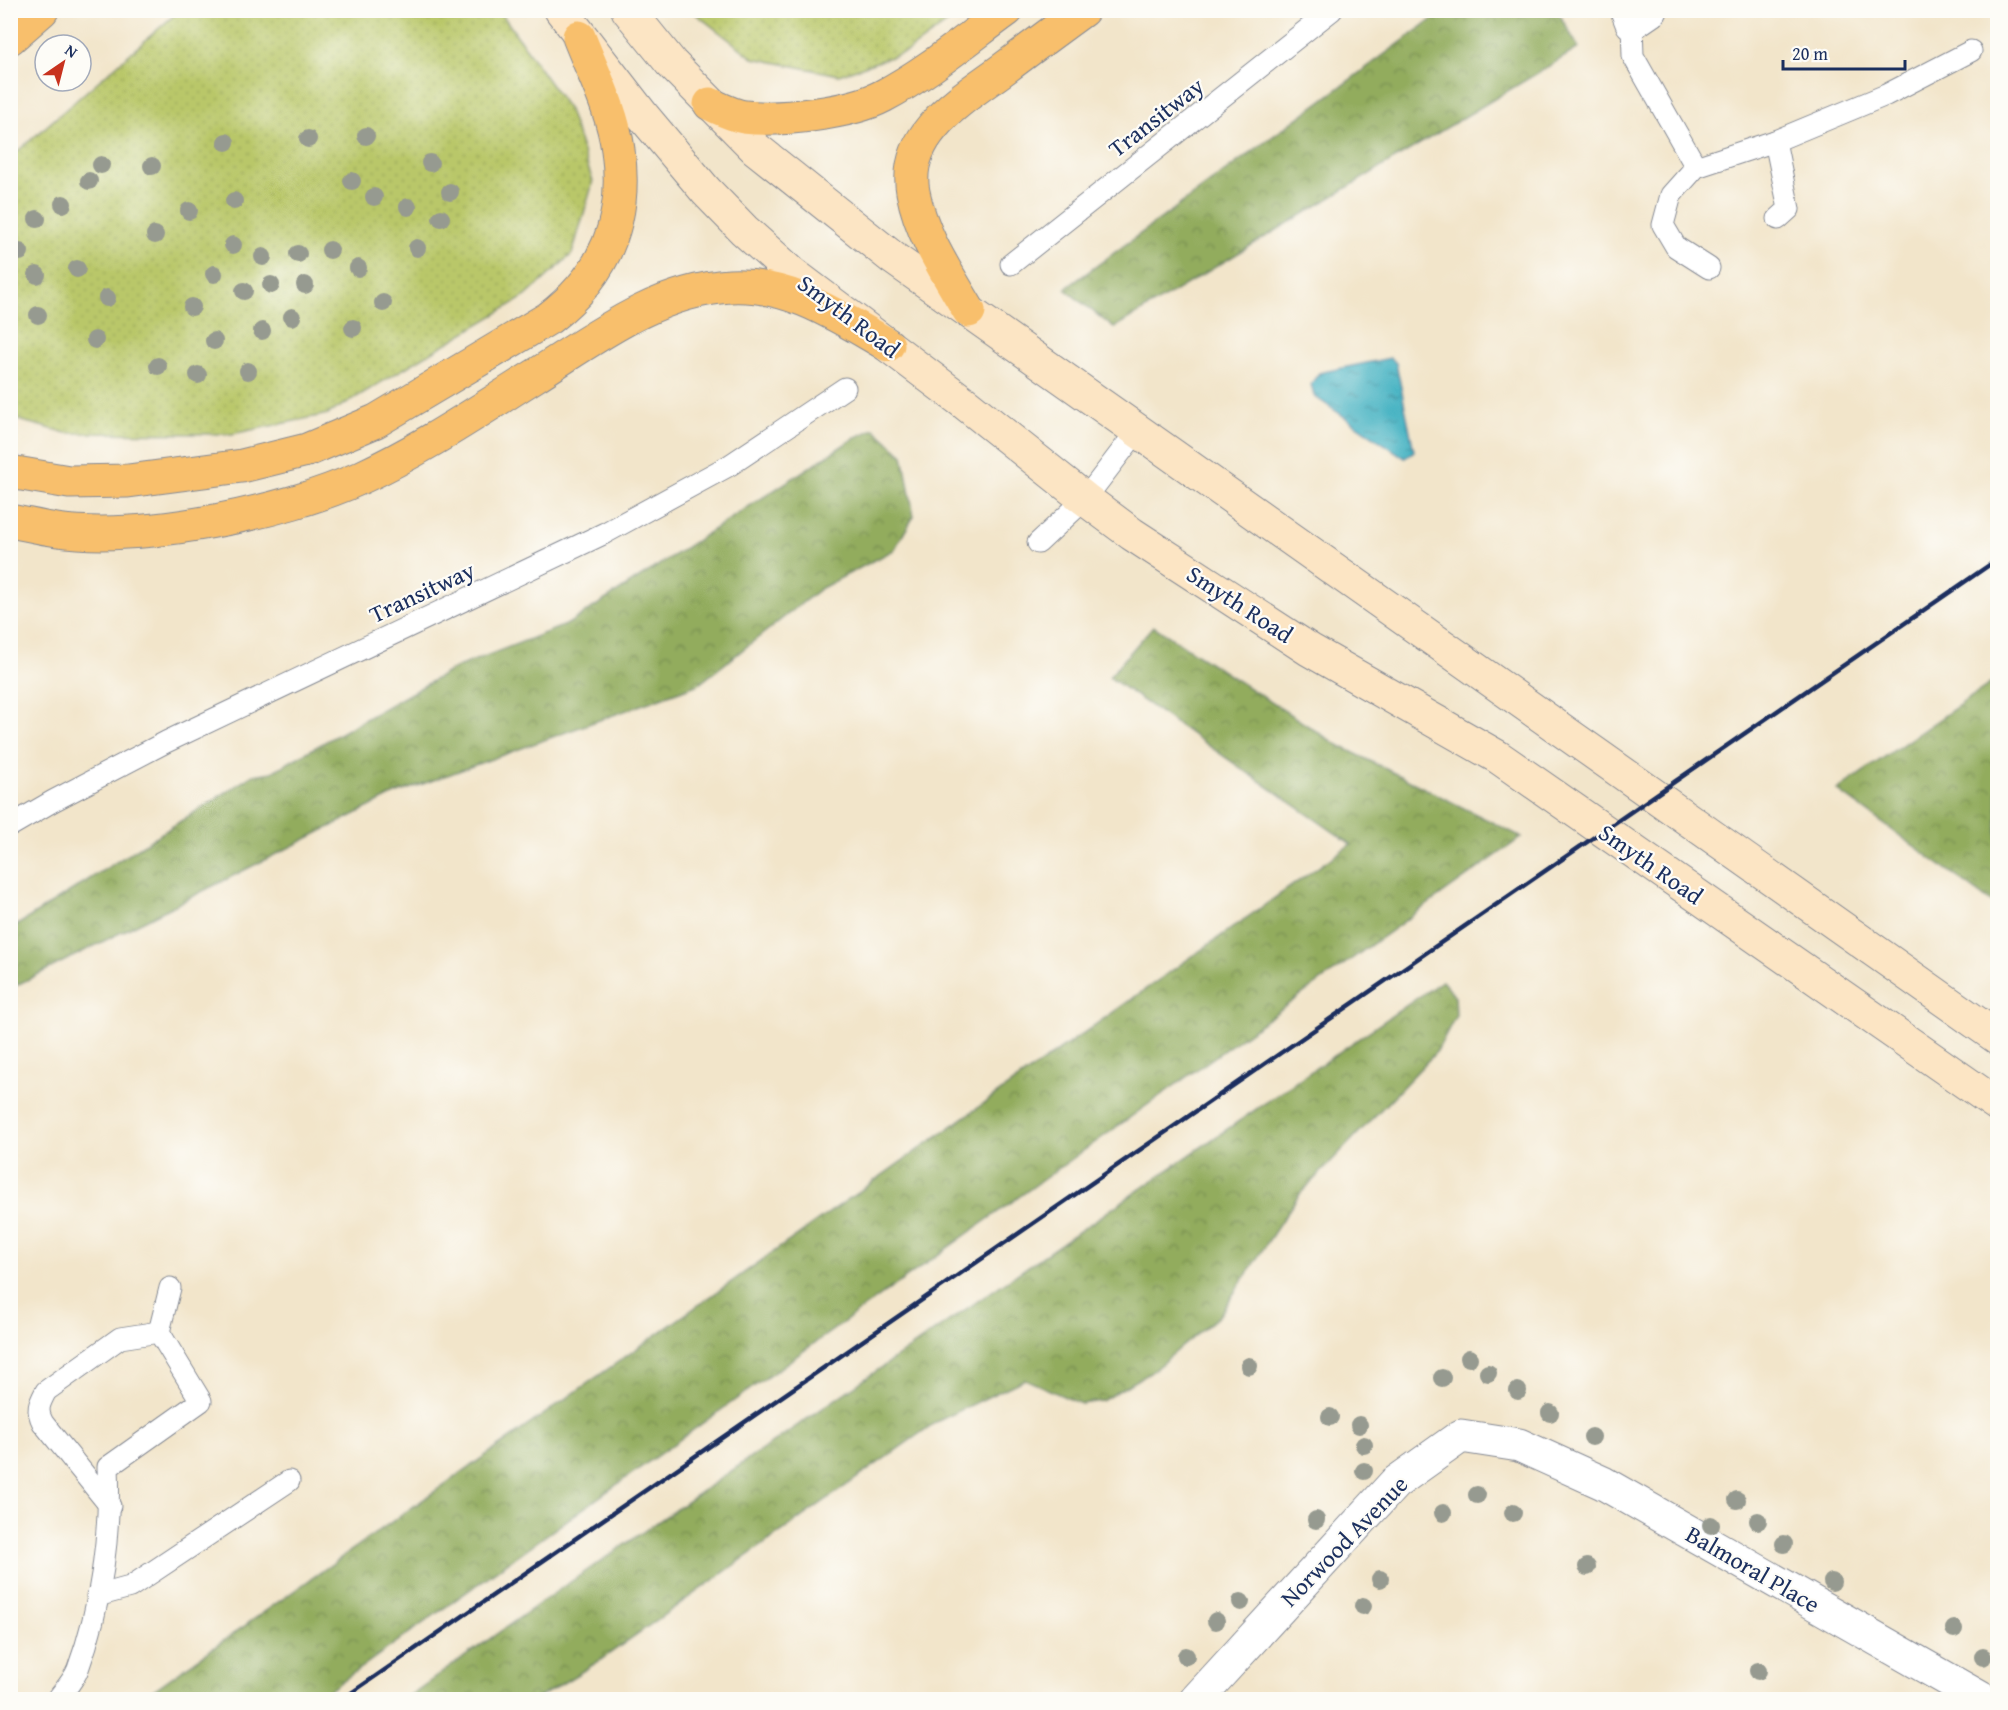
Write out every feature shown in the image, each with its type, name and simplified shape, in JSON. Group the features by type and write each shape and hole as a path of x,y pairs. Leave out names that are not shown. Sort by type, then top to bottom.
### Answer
{"main road":[{"path":"10,38 42,10"},
{"name":"Smyth Road","path":"561,10 579,37 706,191 744,230 793,274 1085,499 1132,534 1310,650 1498,757 1998,1105"},
{"path":"628,10 670,63 755,148 806,192 893,258 1998,1038"},
{"path":"710,104 729,113 751,117 804,116 858,106 881,97 906,83 1007,10"},
{"path":"969,311 925,231 913,191 913,164 928,134 950,108 1083,10"},
{"path":"10,472 69,482 128,482 242,466 307,450 376,421 549,318 574,299 593,276 607,249 619,203 618,148 610,118 579,37"},
{"path":"10,521 59,530 116,532 173,527 270,508 359,479 444,433 638,312 694,292 740,286 794,294 888,345"}],"street":[{"name":"Norwood Avenue","path":"1196,1700 1395,1483 1461,1436 1519,1445"},
{"name":"Balmoral Place","path":"1519,1445 1603,1484 1984,1700"}],"lane":[{"name":"Transitway","path":"1011,264 1332,10"},
{"path":"1636,15 1633,56 1696,168"},
{"path":"1709,268 1676,247 1663,225 1671,195 1696,168 1775,141 1886,95 1971,51"},
{"path":"1775,141 1789,209 1778,219"},
{"name":"Transitway","path":"10,826 52,801 166,742 605,533 729,465 845,388"},
{"path":"1038,543 1085,499 1137,431"},
{"path":"10,537 59,530"},
{"path":"57,1700 77,1671 97,1596 110,1506 108,1467 201,1401 159,1332 170,1288"},
{"path":"110,1506 44,1423 38,1413 39,1404 46,1391 120,1338 159,1332"},
{"path":"97,1596 130,1587 289,1480"}],"green space":[{"path":"499,10 569,110 593,182 572,254 526,296 328,414 232,434 66,433 11,418 11,157 85,93 93,93 93,86 179,11"},
{"path":"1445,10 1557,11 1579,48 1114,328 1065,289"},
{"path":"692,11 964,11 908,51 839,75 753,58"},
{"path":"874,429 903,455 914,516 894,550 820,589 699,684 395,794 11,988 11,929 253,775 272,772 455,668 568,624 856,437"},
{"path":"1153,626 1336,744 1522,837 317,1699 141,1699 1351,844 1109,677"},
{"path":"1997,679 1997,906 1837,790"},
{"path":"1442,981 1455,996 1456,1015 1437,1051 1298,1196 1219,1316 1155,1369 1102,1401 1081,1404 1025,1379 936,1422 599,1661 537,1699 405,1699 553,1594"}],"water":[{"path":"1390,358 1396,363 1414,451 1405,458 1314,396 1311,384 1319,373"}],"railway":[{"path":"341,1700 1998,559"}]}
